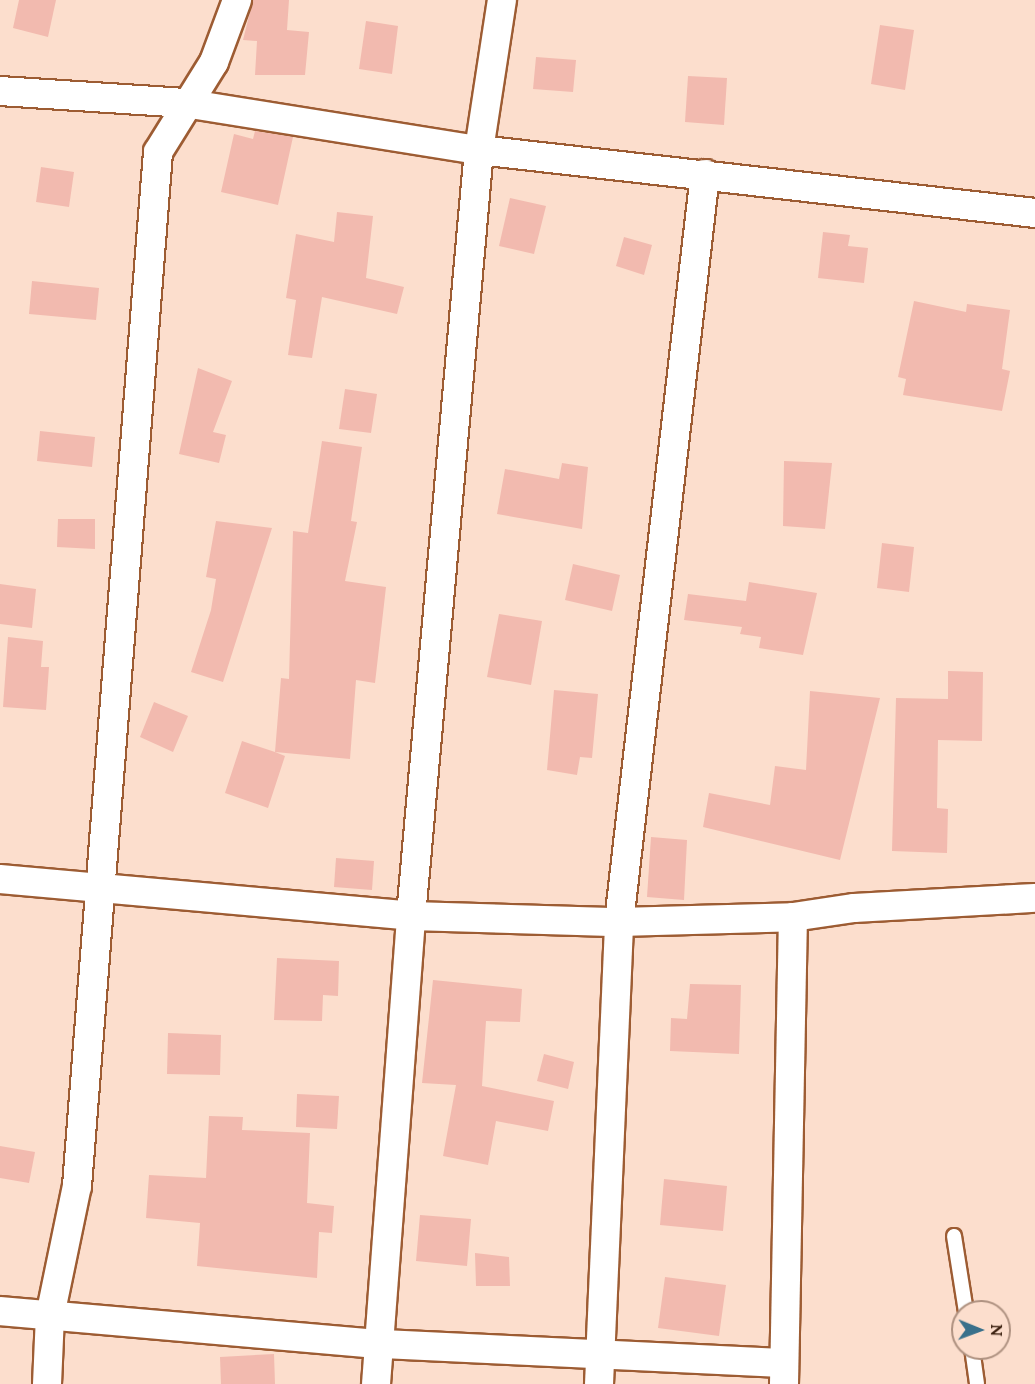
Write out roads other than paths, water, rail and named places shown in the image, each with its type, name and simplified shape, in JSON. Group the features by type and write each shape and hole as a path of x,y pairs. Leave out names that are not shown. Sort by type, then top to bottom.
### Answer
{"street":[{"path":"47,1384 50,1316 76,1186 103,888 158,152 184,104 214,62 237,0"},
{"path":"376,1384 381,1344 411,916 479,150 502,0"},
{"path":"0,91 184,104 479,150 1035,213"},
{"path":"599,1384 619,922 705,174"},
{"path":"0,879 411,916 619,922 793,917 854,908 1035,898"},
{"path":"0,1311 381,1344 601,1352 784,1373 793,917"}],"lane":[{"path":"954,1236 964,1300"},
{"path":"974,1360 977,1384"}]}
